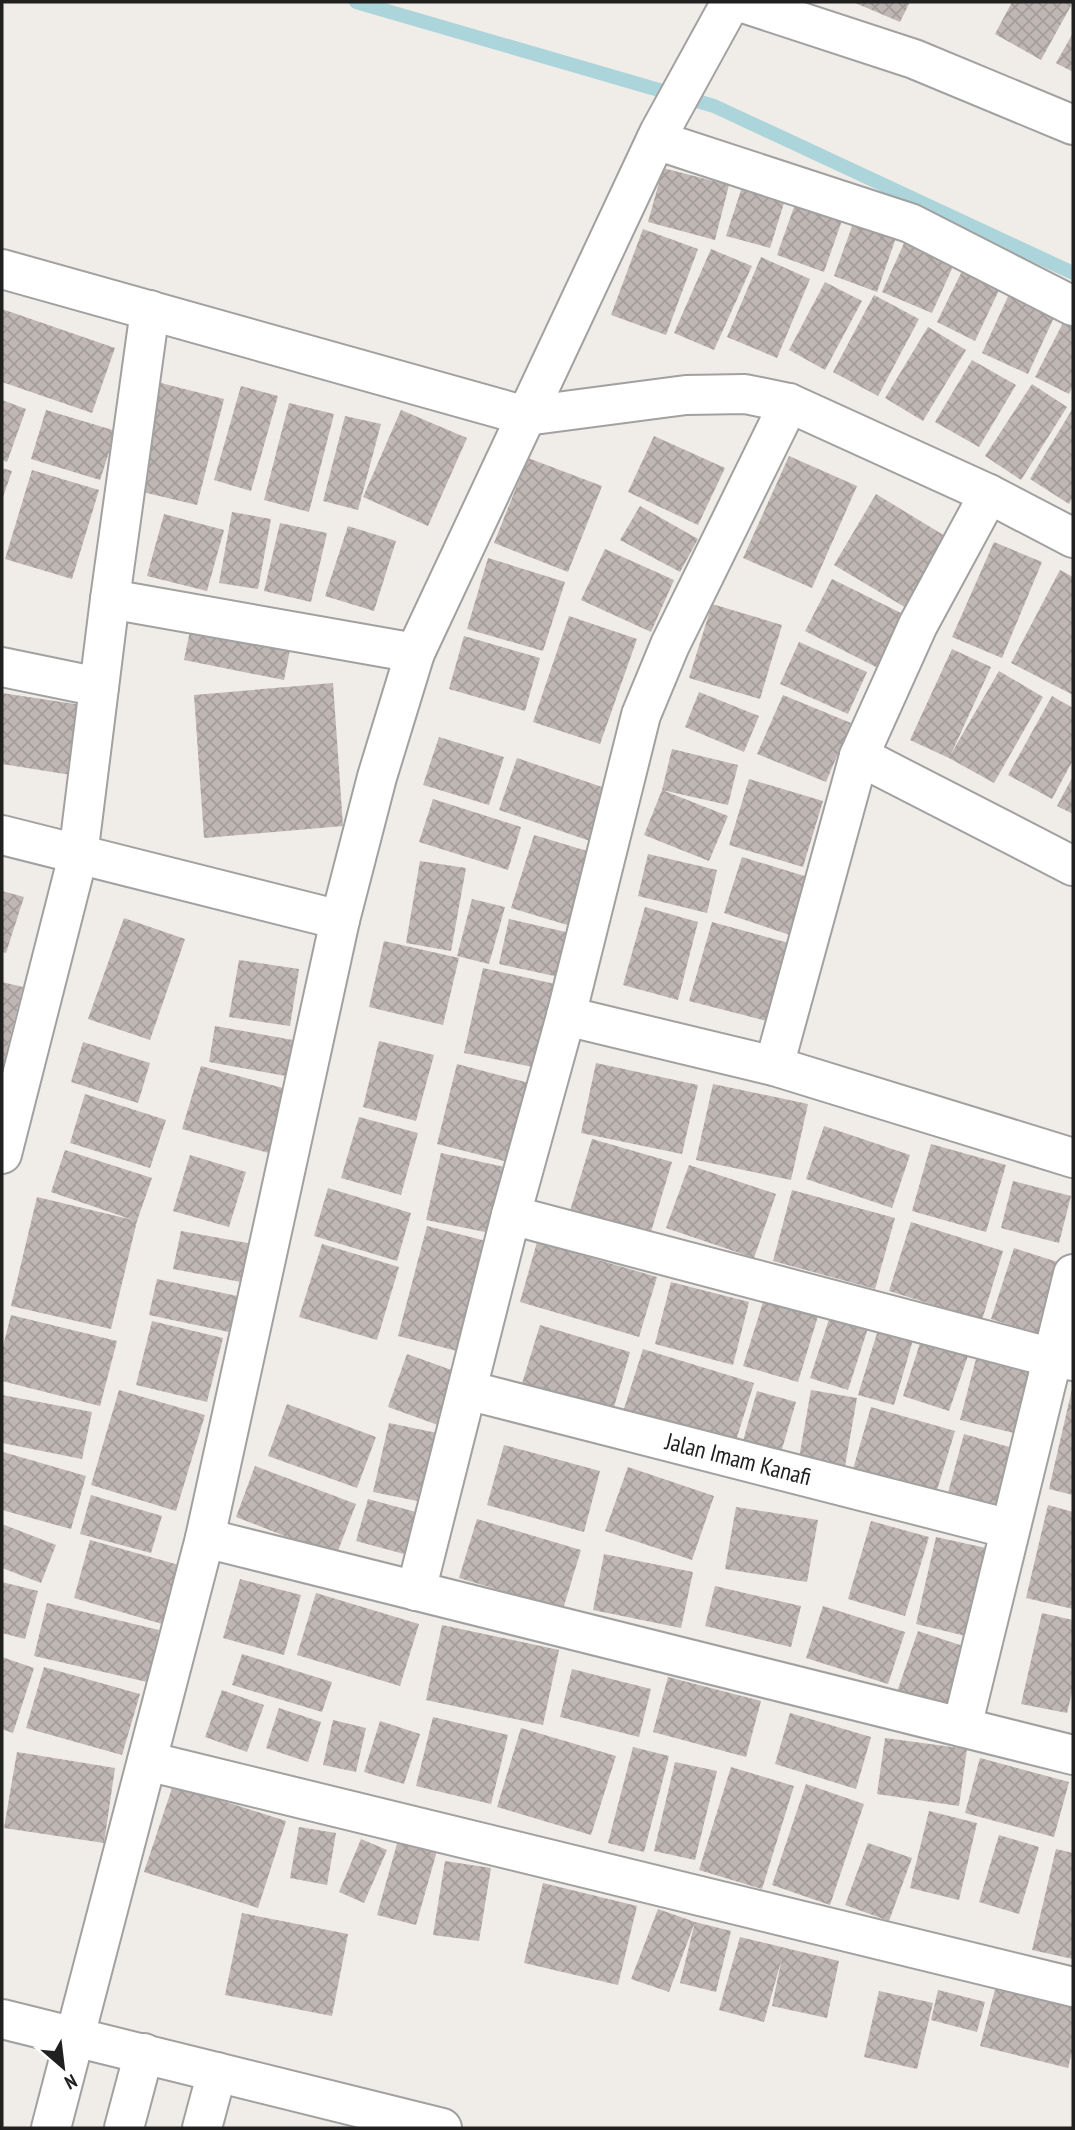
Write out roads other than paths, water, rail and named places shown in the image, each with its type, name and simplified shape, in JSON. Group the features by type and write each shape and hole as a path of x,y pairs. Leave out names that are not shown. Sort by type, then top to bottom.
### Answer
{"street":[{"path":"51,2128 205,1538 340,920 377,777 415,653 658,137 730,10 914,58 1073,125"},
{"path":"658,137 909,223 1073,306"},
{"path":"2,269 526,416 686,395 745,394 789,403 989,494 1073,538"},
{"path":"2,1154 6,1116 78,856 150,310"},
{"path":"416,1591 511,1215 566,1016 641,715 670,645 789,403"},
{"path":"774,1066 859,756 918,625 989,494"},
{"path":"110,599 415,653"},
{"path":"2,667 99,687"},
{"path":"859,756 1073,866"},
{"path":"2,835 340,920"},
{"path":"566,1016 774,1066 1073,1158"},
{"path":"511,1215 1063,1359"},
{"path":"962,1727 1010,1529 1063,1359 1073,1273"},
{"name":"Jalan Imam Kanafi","path":"467,1390 1010,1529"},
{"path":"205,1538 1073,1755"},
{"path":"147,1761 1073,1987"},
{"path":"2,2019 442,2128"},
{"path":"124,2128 144,2053"},
{"path":"202,2128 217,2071"}],"waterway":[{"path":"356,2 714,106 1073,273"}]}
